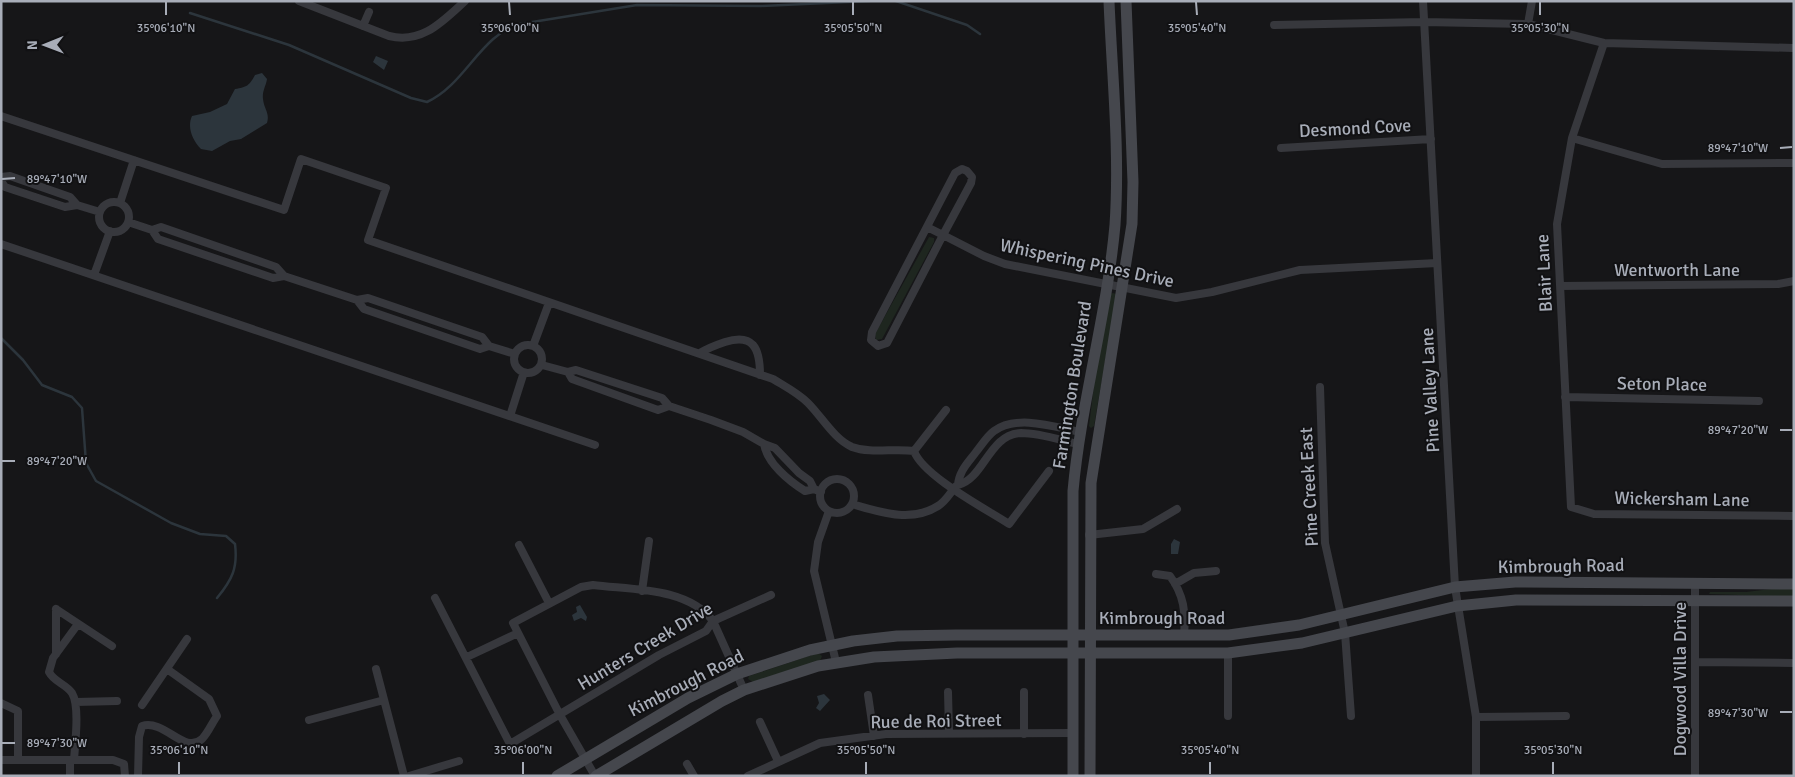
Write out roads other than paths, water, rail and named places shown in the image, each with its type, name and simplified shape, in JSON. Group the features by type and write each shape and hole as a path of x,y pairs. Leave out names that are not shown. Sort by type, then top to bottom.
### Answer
{"street":[{"path":"299,1 310,3 363,26 395,37 417,36 437,26 462,2"},
{"name":"Farmington Boulevard","path":"1090,776 1089,535 1091,484 1086,437 1093,361 1113,242 1117,188 1108,1"},
{"name":"Farmington Boulevard","path":"1073,776 1072,514 1086,437 1123,288 1132,224 1133,197 1127,29 1124,1"},
{"name":"Pine Valley Lane","path":"1423,1 1455,587 1476,717 1476,776"},
{"path":"1528,24 1532,1"},
{"path":"363,26 369,12"},
{"path":"1274,25 1424,22 1528,24 1604,43 1794,48"},
{"name":"Blair Lane","path":"1571,507 1564,396 1557,224 1572,138 1604,43"},
{"path":"1,116 284,210 301,159 386,188 368,240 760,375 795,392 843,441 852,447 864,450 899,448 914,451"},
{"path":"1572,138 1662,164 1794,163"},
{"name":"Desmond Cove","path":"1281,148 1431,139"},
{"path":"120,203 134,160"},
{"path":"962,169 967,170 972,178 971,182 943,235 887,343 881,346 875,344 871,340 872,332 926,227 955,173 962,169"},
{"path":"77,205 70,197 10,176 1,179 5,187 65,208 77,205 100,212"},
{"path":"120,203 127,210 128,222 120,230 110,231 100,222 100,212 106,204 120,203"},
{"path":"128,222 152,230 161,227 276,266 284,276"},
{"name":"Whispering Pines Drive","path":"926,227 984,256 1005,264 1176,298 1212,292 1300,270 1437,262"},
{"path":"152,230 158,239 273,278 284,276 357,300 368,298 482,337 489,346 515,354"},
{"path":"94,275 110,231"},
{"path":"1,244 595,445"},
{"name":"Wentworth Lane","path":"1560,286 1778,284 1794,281"},
{"path":"357,300 364,309 394,320 480,349 489,346"},
{"path":"533,346 549,302"},
{"path":"700,353 708,348 734,339 747,339 753,345 757,355 760,375"},
{"path":"524,345 533,346 541,351 542,365 535,372 524,372 516,365 515,354 524,345"},
{"path":"542,365 568,372 576,370 662,398 669,406 729,426 775,448 798,472 810,481 817,491 821,502 829,511 844,512 852,504 854,499 852,488 844,481 833,480 817,491 805,491 790,481 766,455 764,444"},
{"path":"510,416 524,372"},
{"path":"568,372 572,379 658,410 669,406"},
{"name":"Pine Creek East","path":"1320,387 1325,543 1345,633 1351,716"},
{"name":"Seton Place","path":"1564,396 1759,401"},
{"path":"914,451 946,410"},
{"path":"956,487 958,475 993,431 1013,424 1034,424 1086,437"},
{"path":"852,504 896,516 914,515 938,506 956,487 967,483 997,444 1014,435 1021,433 1086,437"},
{"path":"914,451 917,460 1009,524 1049,471"},
{"path":"790,481 798,472"},
{"name":"Wickersham Lane","path":"1571,507 1594,514 1794,516"},
{"path":"1089,535 1143,529 1177,509"},
{"path":"829,511 821,530 813,563 836,662"},
{"path":"642,591 649,541"},
{"path":"519,545 549,603"},
{"path":"1176,584 1194,573 1216,571"},
{"path":"1156,574 1170,576 1176,584 1183,602 1184,635"},
{"name":"Kimbrough Road","path":"557,776 688,698 738,674 767,663 832,645 898,636 1229,635 1299,625 1455,587 1516,582 1794,584"},
{"name":"Dogwood Villa Drive","path":"1695,583 1695,776"},
{"path":"596,776 560,715 513,624 549,603 581,587 593,585 679,597 697,605 707,612 713,621 744,690"},
{"name":"Hunters Creek Drive","path":"467,657 510,744 658,655 706,631 713,621 771,594"},
{"path":"435,598 467,657 518,633"},
{"name":"Kimbrough Road","path":"596,776 722,701 744,690 768,681 836,662 894,655 1228,653 1302,643 1457,606 1516,600 1794,601"},
{"path":"56,654 56,609 112,646"},
{"path":"70,776 76,702 72,692 51,677 49,665 78,624"},
{"path":"142,705 187,639"},
{"path":"1228,653 1228,716"},
{"path":"1695,662 1794,663"},
{"path":"138,776 139,737 142,726 150,724 160,726 186,743 195,744 203,738 217,716 216,710 209,700 167,669"},
{"path":"376,669 404,776"},
{"path":"948,692 949,732"},
{"path":"1024,692 1024,734"},
{"path":"868,695 874,736"},
{"path":"309,720 384,700"},
{"path":"76,702 117,701"},
{"path":"1,703 18,711 18,760"},
{"path":"1476,717 1566,716"},
{"path":"760,722 778,761"},
{"name":"Rue de Roi Street","path":"748,776 820,743 903,733 1073,733"},
{"path":"1,760 113,760 124,764 125,776"},
{"path":"409,776 458,761"},
{"path":"687,764 694,776"}],"waterway":[{"path":"190,13 289,45 411,98 427,102 452,84 494,38 520,24 637,5 761,6 870,1"},
{"path":"896,1 967,25 980,34"},
{"path":"1,338 23,360 42,385 72,397 82,408 86,463 96,481 171,523 200,534 226,536 235,544 235,567 227,585 217,598"}]}
